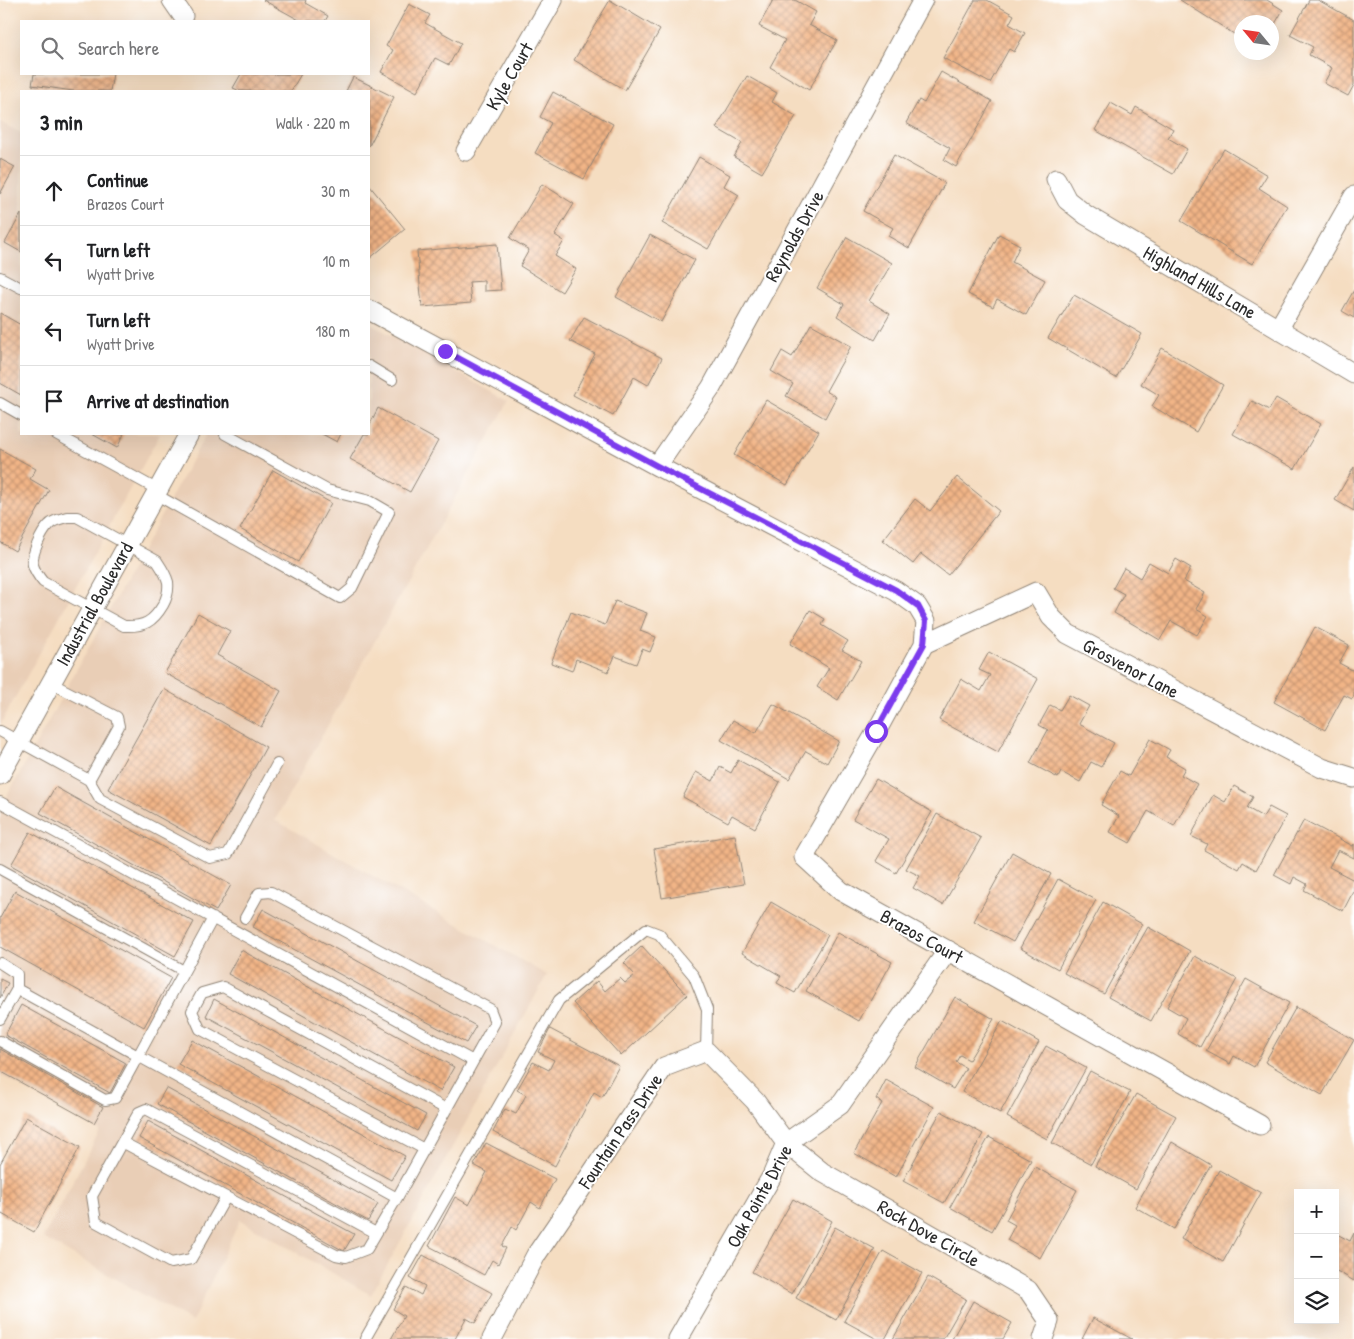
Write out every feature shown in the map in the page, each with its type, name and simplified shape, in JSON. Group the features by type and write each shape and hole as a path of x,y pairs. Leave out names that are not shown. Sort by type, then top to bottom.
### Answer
{"street":[{"path":"172,0 183,16"},
{"name":"Kyle Court","path":"466,151 553,0"},
{"name":"Reynolds Drive","path":"657,466 711,388 922,1"},
{"name":"Highland Hills Lane","path":"1056,179 1067,200 1086,215 1354,374"},
{"path":"1278,328 1354,196"},
{"path":"370,311 657,466 896,590 918,606 926,621 924,644"},
{"name":"Industrial Boulevard","path":"0,775 188,435"},
{"name":"Grosvenor Lane","path":"924,644 1036,592 1051,617 1068,634 1322,768 1354,778"},
{"name":"Brazos Court","path":"924,644 804,857 841,890 1260,1125"},
{"name":"Oak Pointe Drive","path":"678,1339 772,1176 786,1143 840,1105 948,950"},
{"path":"706,1051 755,1101 786,1143"},
{"name":"Fountain Pass Drive","path":"492,1339 536,1255 664,1067 706,1051"},
{"name":"Rock Dove Circle","path":"786,1143 822,1172 1028,1290 1049,1321 1043,1339"}],"lane":[{"path":"0,277 20,287"},
{"path":"370,367 392,380"},
{"path":"0,403 20,414"},
{"path":"58,435 340,598 352,588 389,512 370,501 328,490 228,435"},
{"path":"77,517 157,561 164,571 168,583 168,596 156,616 146,623 124,626 92,609 43,582 37,574 32,554 48,525 56,520 77,517"},
{"path":"51,683 117,717 119,726 89,780"},
{"path":"0,731 89,780 100,798 210,858 228,854 277,764"},
{"path":"0,802 473,1061"},
{"path":"0,869 184,971"},
{"path":"122,1142 336,1255 346,1257 367,1249 495,1022 490,1009 271,892 259,893 245,918"},
{"path":"0,1041 105,1100 115,1098 213,918"},
{"path":"365,1339 559,1000 646,929 659,934 694,976 707,1009 706,1051"},
{"path":"0,963 17,974 17,989 0,1019"},
{"path":"424,1149 200,1029 192,1011 202,993 223,987 446,1109"},
{"path":"17,989 396,1198"},
{"path":"226,1197 191,1260 171,1263 96,1222 92,1196 139,1112 146,1109 376,1233"}],"shaded area":[{"path":"0,122 20,132 20,435 159,435 0,725"},
{"path":"370,324 509,401 275,820 547,975 371,1295 240,1220 192,1322 43,1238 100,1131 0,1075 0,809 205,435 370,435"}],"building":[{"path":"263,0 306,0 305,3 328,16 326,20 299,20"},
{"path":"610,0 660,30 625,90 574,60"},
{"path":"773,0 795,0 816,12 809,25 837,40 809,90 770,67 785,40 759,26"},
{"path":"975,0 987,0 1014,15 1009,24 1025,33 1014,52 1009,49 990,83 943,58"},
{"path":"1180,0 1267,0 1283,10 1279,17 1279,15 1234,15 1234,34"},
{"path":"1309,0 1318,0 1354,20 1354,85 1348,96 1324,83 1332,68 1309,55 1313,47 1290,35"},
{"path":"409,4 430,15 425,23 461,43 449,65 435,58 417,92 381,72 393,50 386,46"},
{"path":"941,72 992,101 956,167 944,160 950,148 906,123 919,100 924,103"},
{"path":"34,75 113,75 110,90 66,90 32,85"},
{"path":"240,75 300,75 292,90 238,90 233,88"},
{"path":"747,76 777,93 772,102 796,116 762,173 734,157 742,143 716,128"},
{"path":"353,77 394,97 370,144 370,90 346,90"},
{"path":"553,92 613,124 584,179 535,153 551,123 540,117"},
{"path":"1111,103 1132,115 1136,107 1173,129 1168,138 1187,149 1173,174 1095,130"},
{"path":"1224,149 1267,175 1259,188 1287,206 1252,264 1181,221"},
{"path":"894,155 945,183 909,248 888,236 893,228 863,211"},
{"path":"699,157 730,175 724,186 739,195 708,249 662,223"},
{"path":"0,159 15,167 0,194"},
{"path":"542,184 574,204 555,235 564,241 555,256 576,269 562,292 520,266 529,250 510,238"},
{"path":"370,186 405,229 370,258"},
{"path":"20,216 20,251 5,243"},
{"path":"999,234 1020,245 1012,262 1045,280 1026,315 997,299 993,307 968,294"},
{"path":"650,235 695,260 661,322 616,297"},
{"path":"847,237 892,263 869,301 890,314 875,340 837,316 844,304 817,288"},
{"path":"497,244 501,290 484,291 484,281 469,282 471,303 422,307 417,251"},
{"path":"1354,290 1354,318 1342,311"},
{"path":"1074,295 1142,334 1116,378 1048,338"},
{"path":"0,313 20,324 20,394 0,383"},
{"path":"584,317 662,358 648,385 634,377 613,416 573,395 595,354 570,341"},
{"path":"811,324 851,346 826,391 836,397 825,418 786,396 793,384 771,371 782,351 792,357"},
{"path":"1162,348 1223,385 1196,432 1152,406 1159,395 1141,384"},
{"path":"1276,398 1321,424 1295,469 1233,434 1252,401 1269,410"},
{"path":"766,400 819,431 787,485 734,455"},
{"path":"378,408 438,441 410,492 350,459 363,435 370,435 370,424"},
{"path":"94,435 124,435 117,448"},
{"path":"324,435 340,435 337,442"},
{"path":"0,449 36,469 30,479 49,490 15,551 0,542"},
{"path":"1354,467 1354,511 1335,500"},
{"path":"273,470 331,503 298,562 240,529"},
{"path":"957,477 999,511 948,575 921,554 913,564 883,540 915,499 930,511"},
{"path":"1176,559 1191,568 1184,581 1205,593 1196,609 1208,616 1197,635 1171,621 1160,640 1114,613 1124,594 1113,588 1124,568 1140,578 1149,562 1168,573"},
{"path":"615,601 647,613 640,631 656,637 650,652 642,649 636,664 615,656 608,672 576,659 572,671 551,663 571,612 605,625"},
{"path":"810,610 825,619 822,625 848,641 842,650 861,661 838,700 817,687 829,668 790,644"},
{"path":"198,613 230,631 217,655 281,691 261,727 165,673"},
{"path":"1315,627 1349,645 1339,663 1354,671 1354,696 1352,699 1344,695 1325,730 1274,702"},
{"path":"989,652 1038,679 998,752 939,720 961,679 981,691 990,675 979,670"},
{"path":"164,689 266,747 211,846 108,789"},
{"path":"1069,695 1089,706 1079,724 1114,743 1101,767 1091,762 1080,782 1061,772 1058,778 1030,763 1048,730 1039,725 1050,705 1060,710"},
{"path":"773,704 839,741 827,763 806,751 789,779 721,740 733,720 756,733"},
{"path":"1150,739 1170,750 1166,757 1185,768 1181,775 1197,784 1174,826 1148,811 1130,843 1110,832 1119,816 1101,805 1120,771 1129,776"},
{"path":"738,760 780,782 755,828 732,815 728,822 683,797 696,772 713,781 720,767 731,773"},
{"path":"876,779 932,812 896,873 876,861 889,839 853,819"},
{"path":"1234,786 1253,797 1247,808 1263,817 1269,807 1286,816 1256,870 1243,862 1239,869 1204,850 1207,844 1191,836 1213,795 1225,802"},
{"path":"55,787 231,885 216,911 40,813"},
{"path":"937,814 981,838 943,905 913,888 920,876 906,869"},
{"path":"1304,820 1353,846 1354,844 1354,858 1338,850 1329,867 1354,880 1354,890 1343,911 1304,890 1307,884 1294,877 1291,884 1274,875"},
{"path":"30,832 194,922 175,956 11,865"},
{"path":"735,835 744,884 662,898 654,849"},
{"path":"1012,852 1051,874 1013,942 974,921"},
{"path":"1058,879 1096,900 1058,969 1020,948"},
{"path":"15,891 171,978 144,1027 0,947 0,918"},
{"path":"771,902 828,935 795,993 777,983 781,976 742,953"},
{"path":"1103,902 1142,924 1104,994 1064,973"},
{"path":"263,909 476,1026 466,1043 253,927"},
{"path":"1148,927 1190,951 1151,1021 1108,997"},
{"path":"838,932 892,962 859,1021 806,991"},
{"path":"642,946 687,995 621,1056 573,1003 597,981 605,991 620,978 625,983 635,975 624,963"},
{"path":"241,950 454,1067 440,1091 228,974"},
{"path":"1195,956 1237,979 1200,1047 1178,1034 1186,1018 1167,1007"},
{"path":"0,979 8,983 0,998"},
{"path":"1246,979 1289,1003 1254,1067 1234,1056 1230,1064 1206,1051"},
{"path":"955,997 994,1019 969,1060 960,1055 956,1062 966,1068 953,1089 915,1067"},
{"path":"214,999 426,1115 417,1131 206,1016"},
{"path":"21,1005 126,1063 110,1093 5,1035"},
{"path":"1296,1007 1354,1040 1322,1095 1265,1062"},
{"path":"1002,1021 1039,1042 1000,1113 962,1092"},
{"path":"550,1029 619,1066 602,1097 594,1092 555,1166 493,1132 505,1109 516,1114 526,1095 517,1090 533,1062 549,1070 554,1060 538,1052"},
{"path":"192,1040 405,1156 391,1180 178,1064"},
{"path":"1046,1046 1086,1068 1047,1139 1007,1117"},
{"path":"0,1049 103,1107 94,1123 0,1071"},
{"path":"1090,1071 1130,1092 1091,1164 1052,1143"},
{"path":"886,1080 934,1107 896,1177 854,1153 882,1103 876,1099"},
{"path":"166,1088 378,1204 368,1221 157,1104"},
{"path":"1136,1094 1176,1116 1136,1189 1095,1166"},
{"path":"941,1111 983,1134 944,1203 903,1181"},
{"path":"26,1117 80,1147 34,1232 0,1213 0,1164"},
{"path":"148,1121 354,1234 344,1251 139,1138"},
{"path":"989,1137 1031,1160 992,1231 950,1207"},
{"path":"1172,1142 1211,1165 1174,1229 1135,1207"},
{"path":"486,1143 555,1179 540,1208 531,1202 516,1230 512,1227 502,1246 506,1248 498,1264 492,1260 484,1275 429,1246 455,1197 469,1205 487,1172 474,1165"},
{"path":"1035,1167 1077,1190 1040,1258 1007,1240 1015,1225 1006,1220"},
{"path":"1219,1170 1261,1193 1223,1262 1181,1239"},
{"path":"793,1199 832,1221 792,1294 752,1272"},
{"path":"835,1227 875,1249 836,1320 796,1298"},
{"path":"1354,1233 1354,1281 1339,1272 1339,1235 1350,1241"},
{"path":"883,1251 922,1273 885,1339 877,1339 844,1321"},
{"path":"423,1255 492,1293 475,1323 466,1318 455,1339 391,1339 404,1316 393,1309 406,1287 421,1295 425,1286 410,1278"},
{"path":"928,1277 966,1299 943,1339 893,1339"},
{"path":"973,1301 1012,1323 1003,1339 952,1339"},
{"path":"1093,1318 1132,1339 1082,1339"}],"route":[{"path":"445,351 657,466 896,590 918,606 926,621 924,644 876,731"}]}
